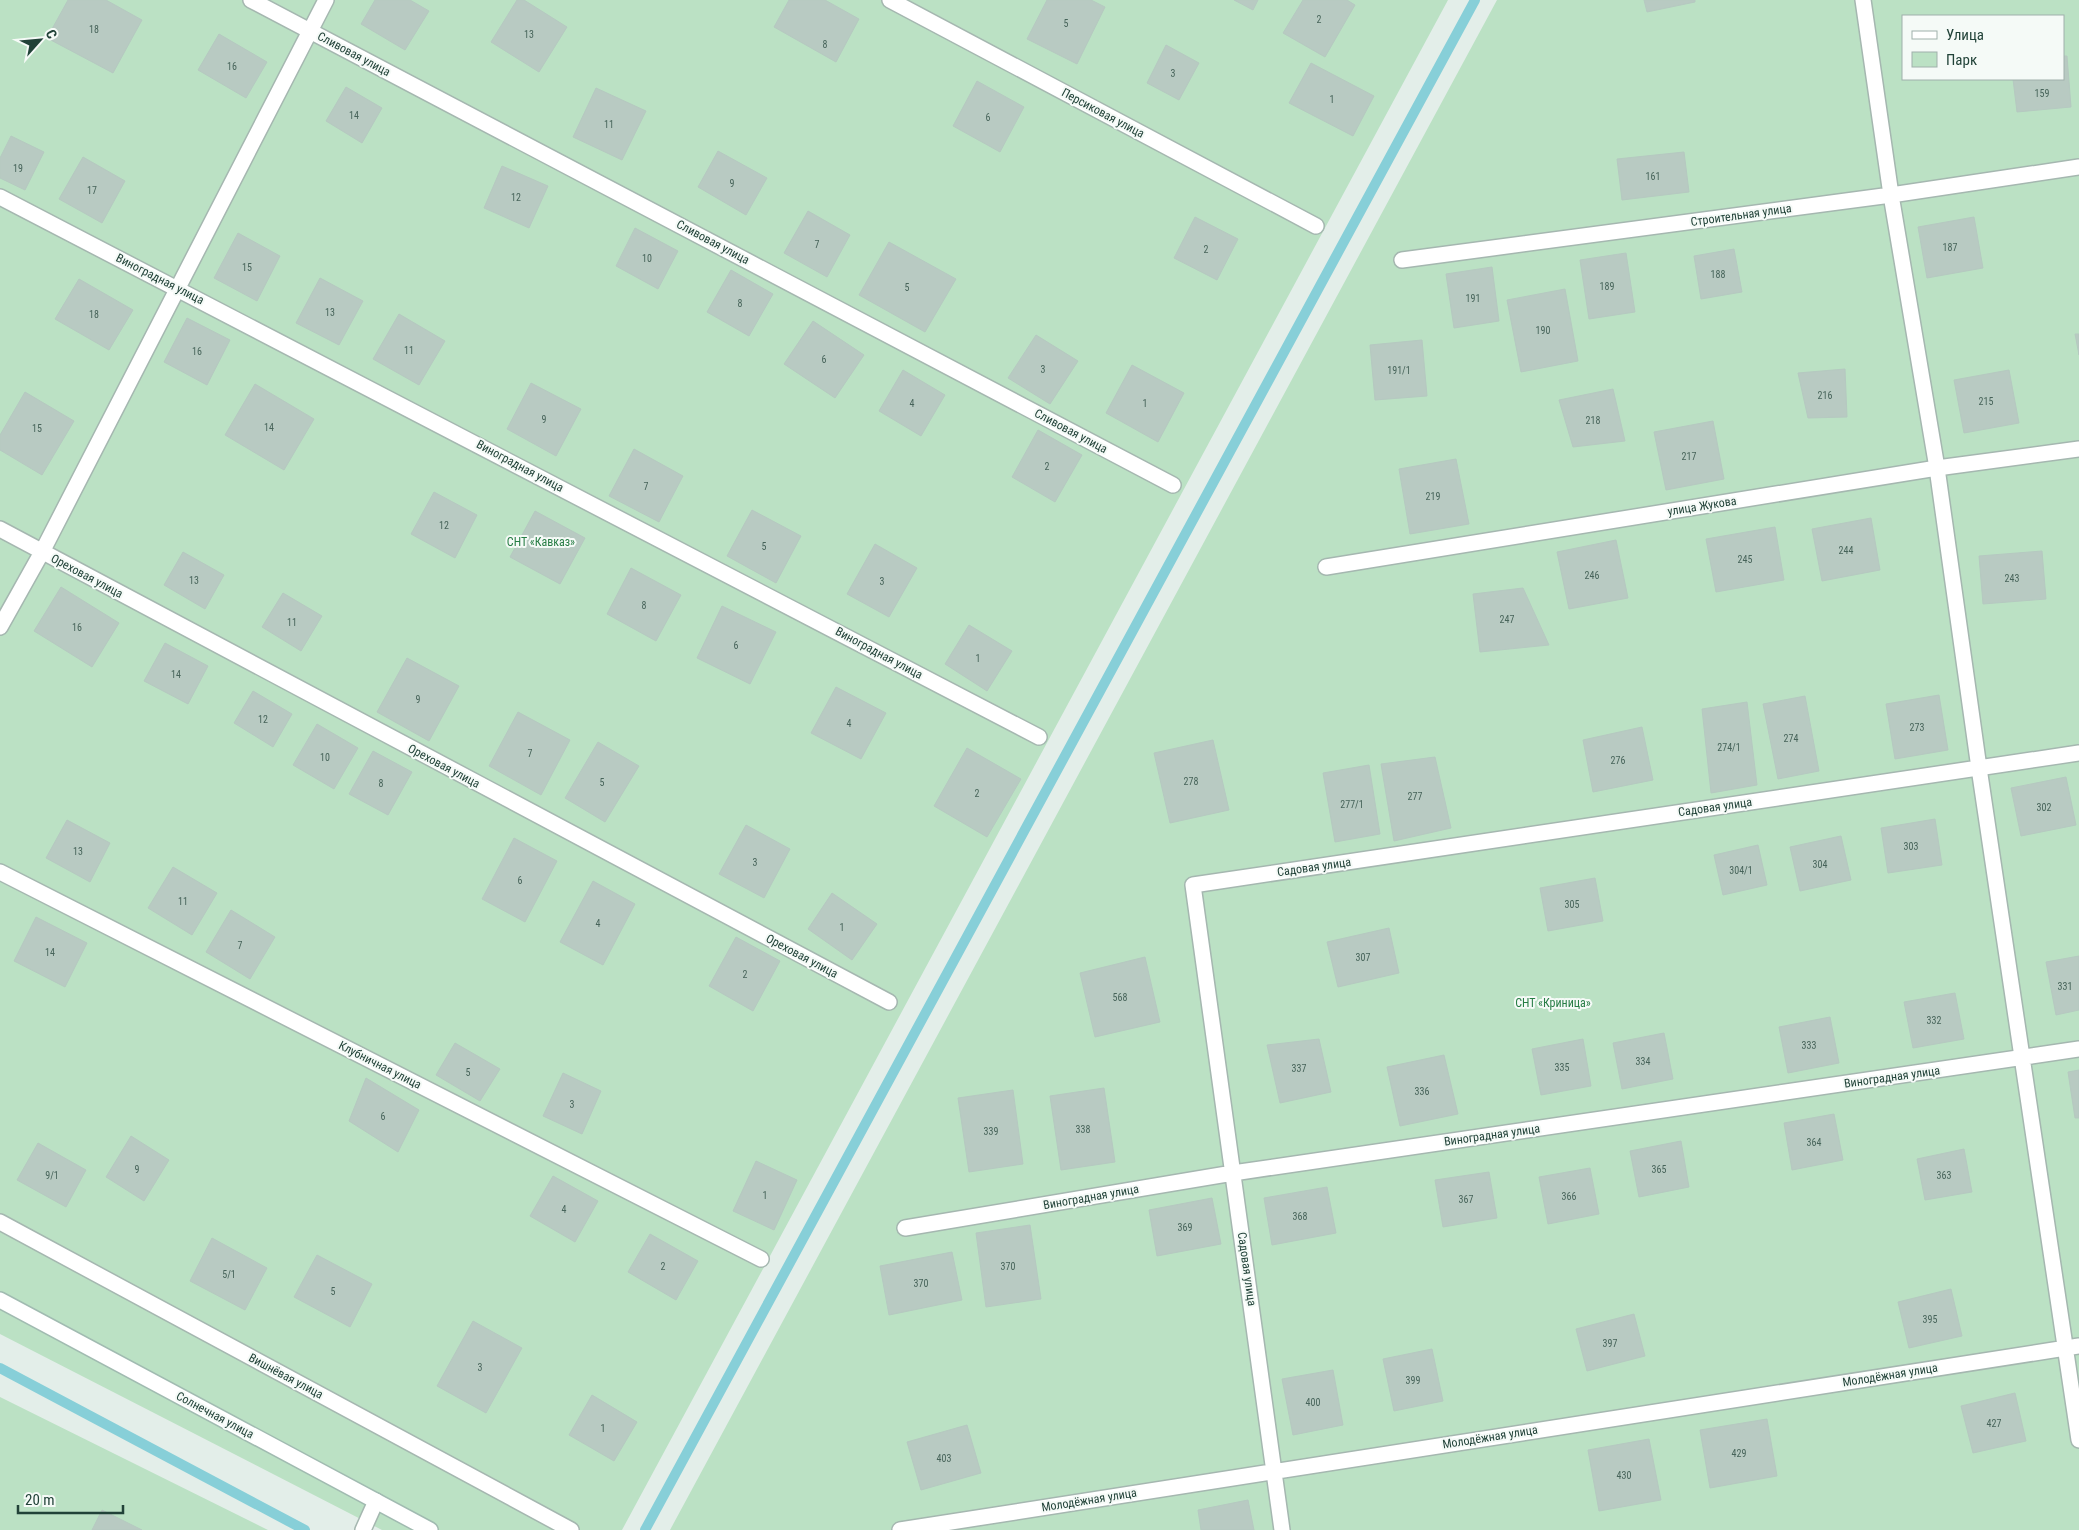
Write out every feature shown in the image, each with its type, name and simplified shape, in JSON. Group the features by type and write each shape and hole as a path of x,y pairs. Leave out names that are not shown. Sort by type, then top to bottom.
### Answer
{"street":[{"name":"Сливовая улица","path":"251,0 1173,485"},
{"path":"0,627 42,552 326,0"},
{"name":"Персиковая улица","path":"890,0 1316,226"},
{"path":"1863,0 1891,195 1937,468 1979,768 2023,1058 2072,1347 2079,1440"},
{"name":"Строительная улица","path":"1402,260 1891,195 2079,167"},
{"name":"Виноградная улица","path":"0,197 1039,737"},
{"name":"улица Жукова","path":"1326,567 1937,468 2079,449"},
{"name":"Ореховая улица","path":"0,530 889,1002"},
{"name":"Садовая улица","path":"1282,1530 1193,885 2079,753"},
{"name":"Клубничная улица","path":"0,872 761,1259"},
{"name":"Виноградная улица","path":"905,1228 1234,1173 2079,1049"},
{"name":"Вишнёвая улица","path":"0,1222 571,1530"},
{"name":"Солнечная улица","path":"0,1300 430,1530"},
{"name":"Молодёжная улица","path":"900,1530 2072,1347"},
{"path":"363,1530 376,1501"}],"green space":[{"name":"СНТ «Кавказ»","path":"0,0 1448,0 622,1530 382,1530 0,1334"},
{"name":"СНТ «Криница»","path":"1497,0 2079,0 2079,1530 670,1530"},
{"path":"0,1397 268,1530 0,1530"}],"building":[{"path":"68,0 106,0 142,20 113,73 47,38"},
{"path":"375,0 410,0 429,11 405,50 361,24"},
{"path":"517,0 524,0 567,27 539,72 491,42"},
{"path":"789,0 825,0 859,19 836,62 774,27"},
{"path":"1047,0 1091,0 1105,7 1077,64 1027,39"},
{"path":"1234,0 1258,0 1253,10"},
{"path":"1303,0 1347,0 1355,5 1325,57 1283,33"},
{"path":"1644,0 1695,0 1695,2 1647,12"},
{"path":"219,34 267,62 246,98 198,70"},
{"path":"1166,45 1199,63 1179,100 1147,83"},
{"path":"2064,56 2067,56 2071,107 2017,112 2013,80 2064,80"},
{"path":"1311,63 1374,96 1353,136 1289,103"},
{"path":"977,81 1024,107 1000,152 953,126"},
{"path":"346,87 382,108 362,143 326,121"},
{"path":"596,88 646,111 622,160 573,137"},
{"path":"11,136 44,152 25,190 0,178 0,158"},
{"path":"718,151 767,178 746,215 698,187"},
{"path":"1684,152 1689,192 1622,200 1617,159"},
{"path":"83,157 125,181 102,223 59,199"},
{"path":"502,166 548,186 529,228 484,208"},
{"path":"808,211 850,235 827,277 784,253"},
{"path":"1195,217 1238,239 1217,280 1174,258"},
{"path":"1974,217 1983,268 1927,278 1918,227"},
{"path":"635,228 678,251 658,289 616,266"},
{"path":"238,233 280,256 257,301 214,278"},
{"path":"889,242 956,279 925,332 859,295"},
{"path":"1734,249 1742,292 1701,299 1694,256"},
{"path":"1626,253 1635,312 1589,319 1580,260"},
{"path":"1492,267 1499,321 1454,328 1446,274"},
{"path":"731,270 773,294 749,336 707,312"},
{"path":"320,278 363,301 339,345 296,323"},
{"path":"79,279 133,310 109,350 55,319"},
{"path":"1565,289 1578,361 1521,372 1507,300"},
{"path":"399,314 445,341 419,385 373,359"},
{"path":"187,318 230,340 207,385 164,362"},
{"path":"813,321 864,355 835,398 784,364"},
{"path":"2075,334 2079,334 2079,355"},
{"path":"1036,335 1078,361 1050,404 1008,378"},
{"path":"1422,340 1427,396 1375,400 1370,345"},
{"path":"1132,365 1184,393 1158,442 1106,413"},
{"path":"1845,369 1847,417 1808,418 1798,373"},
{"path":"903,370 945,395 921,436 879,411"},
{"path":"2009,370 2019,423 1964,433 1954,380"},
{"path":"531,383 581,409 556,456 507,429"},
{"path":"255,384 314,419 284,470 225,435"},
{"path":"1613,389 1625,441 1573,447 1559,400"},
{"path":"25,392 74,421 42,475 0,450 0,435"},
{"path":"1713,421 1724,479 1666,490 1654,432"},
{"path":"1038,430 1082,455 1055,502 1012,477"},
{"path":"634,449 683,476 659,522 609,496"},
{"path":"1456,459 1469,524 1410,534 1399,469"},
{"path":"434,492 477,515 455,558 411,534"},
{"path":"752,510 801,536 776,583 727,556"},
{"path":"535,511 585,538 560,584 510,557"},
{"path":"1871,518 1880,570 1822,581 1812,529"},
{"path":"1775,527 1784,580 1716,592 1706,539"},
{"path":"1616,540 1628,598 1569,609 1557,552"},
{"path":"875,544 917,568 889,617 847,594"},
{"path":"2042,551 2046,599 1983,604 1979,556"},
{"path":"183,552 224,575 205,609 164,585"},
{"path":"631,568 681,595 656,641 607,614"},
{"path":"61,587 119,623 92,667 34,631"},
{"path":"1523,588 1549,645 1480,652 1473,594"},
{"path":"283,593 322,616 301,651 262,627"},
{"path":"722,606 776,632 750,684 697,658"},
{"path":"969,625 1012,651 987,691 945,664"},
{"path":"165,643 208,666 188,704 144,681"},
{"path":"407,658 459,686 429,741 377,712"},
{"path":"836,687 886,713 861,759 811,733"},
{"path":"253,691 292,714 273,747 234,723"},
{"path":"1939,695 1948,750 1895,759 1886,704"},
{"path":"1805,696 1819,771 1778,779 1763,704"},
{"path":"1747,702 1757,785 1711,793 1702,709"},
{"path":"518,712 570,740 541,795 489,766"},
{"path":"317,724 358,748 334,789 293,765"},
{"path":"1642,727 1653,780 1593,792 1583,740"},
{"path":"1213,740 1229,810 1170,823 1154,753"},
{"path":"598,742 639,766 605,822 565,798"},
{"path":"967,748 1021,779 987,837 934,806"},
{"path":"373,751 412,772 388,815 349,794"},
{"path":"1435,757 1451,828 1394,841 1381,764"},
{"path":"1369,765 1380,834 1335,842 1323,773"},
{"path":"2066,777 2076,825 2021,836 2011,788"},
{"path":"1935,819 1942,865 1888,873 1881,828"},
{"path":"67,820 110,843 90,882 46,858"},
{"path":"746,825 790,849 764,898 719,874"},
{"path":"1841,836 1851,880 1800,891 1790,847"},
{"path":"514,838 557,861 525,922 482,899"},
{"path":"1758,845 1767,885 1723,895 1714,855"},
{"path":"173,867 217,893 192,935 148,908"},
{"path":"1595,878 1603,921 1548,931 1540,888"},
{"path":"593,881 635,904 603,965 560,942"},
{"path":"832,893 877,924 852,960 808,929"},
{"path":"231,910 275,937 250,979 206,952"},
{"path":"36,917 87,943 65,987 14,961"},
{"path":"1389,928 1399,973 1338,987 1327,942"},
{"path":"736,937 780,961 753,1011 709,986"},
{"path":"2079,956 2079,1010 2056,1015 2046,962"},
{"path":"1145,957 1160,1022 1095,1037 1080,973"},
{"path":"1955,993 1964,1039 1913,1048 1904,1002"},
{"path":"1830,1017 1839,1063 1788,1073 1779,1027"},
{"path":"1664,1033 1673,1079 1622,1089 1613,1043"},
{"path":"1319,1039 1331,1092 1280,1103 1267,1045"},
{"path":"1583,1039 1591,1086 1541,1095 1532,1049"},
{"path":"455,1043 500,1069 480,1101 436,1075"},
{"path":"1444,1055 1458,1114 1400,1126 1387,1067"},
{"path":"2079,1070 2079,1118 2075,1118 2068,1072"},
{"path":"563,1073 601,1091 582,1134 543,1116"},
{"path":"366,1078 419,1110 398,1152 349,1121"},
{"path":"1104,1088 1115,1162 1061,1170 1050,1096"},
{"path":"1013,1090 1023,1164 969,1172 958,1098"},
{"path":"1834,1114 1843,1160 1792,1170 1784,1123"},
{"path":"131,1136 169,1160 144,1201 106,1177"},
{"path":"1681,1141 1689,1187 1639,1197 1630,1151"},
{"path":"38,1143 86,1170 66,1207 17,1180"},
{"path":"1964,1149 1972,1192 1925,1200 1917,1159"},
{"path":"756,1161 797,1180 774,1230 733,1211"},
{"path":"1590,1168 1599,1214 1548,1224 1539,1177"},
{"path":"1489,1172 1497,1218 1443,1227 1435,1180"},
{"path":"553,1176 598,1201 575,1242 530,1216"},
{"path":"1327,1187 1336,1233 1272,1245 1264,1198"},
{"path":"1212,1198 1221,1244 1157,1256 1149,1210"},
{"path":"1030,1225 1041,1299 986,1307 976,1233"},
{"path":"650,1234 698,1261 676,1300 628,1272"},
{"path":"212,1238 267,1268 245,1310 190,1281"},
{"path":"952,1252 962,1300 889,1315 880,1266"},
{"path":"317,1255 372,1284 350,1327 294,1297"},
{"path":"1951,1289 1962,1336 1909,1348 1898,1302"},
{"path":"1634,1314 1645,1356 1587,1371 1576,1329"},
{"path":"473,1321 522,1348 486,1413 437,1386"},
{"path":"1432,1349 1443,1401 1394,1411 1383,1359"},
{"path":"1333,1370 1343,1425 1293,1435 1282,1379"},
{"path":"2015,1393 2026,1441 1973,1453 1961,1406"},
{"path":"592,1395 637,1422 614,1461 569,1435"},
{"path":"1767,1419 1777,1476 1710,1488 1700,1430"},
{"path":"967,1425 981,1473 921,1490 907,1442"},
{"path":"1649,1439 1661,1500 1599,1511 1588,1450"},
{"path":"1248,1500 1254,1530 1201,1530 1198,1510"},
{"path":"102,1510 142,1530 92,1530"}],"waterway":[{"path":"645,1530 1475,0"},
{"path":"0,1368 305,1530"}]}
